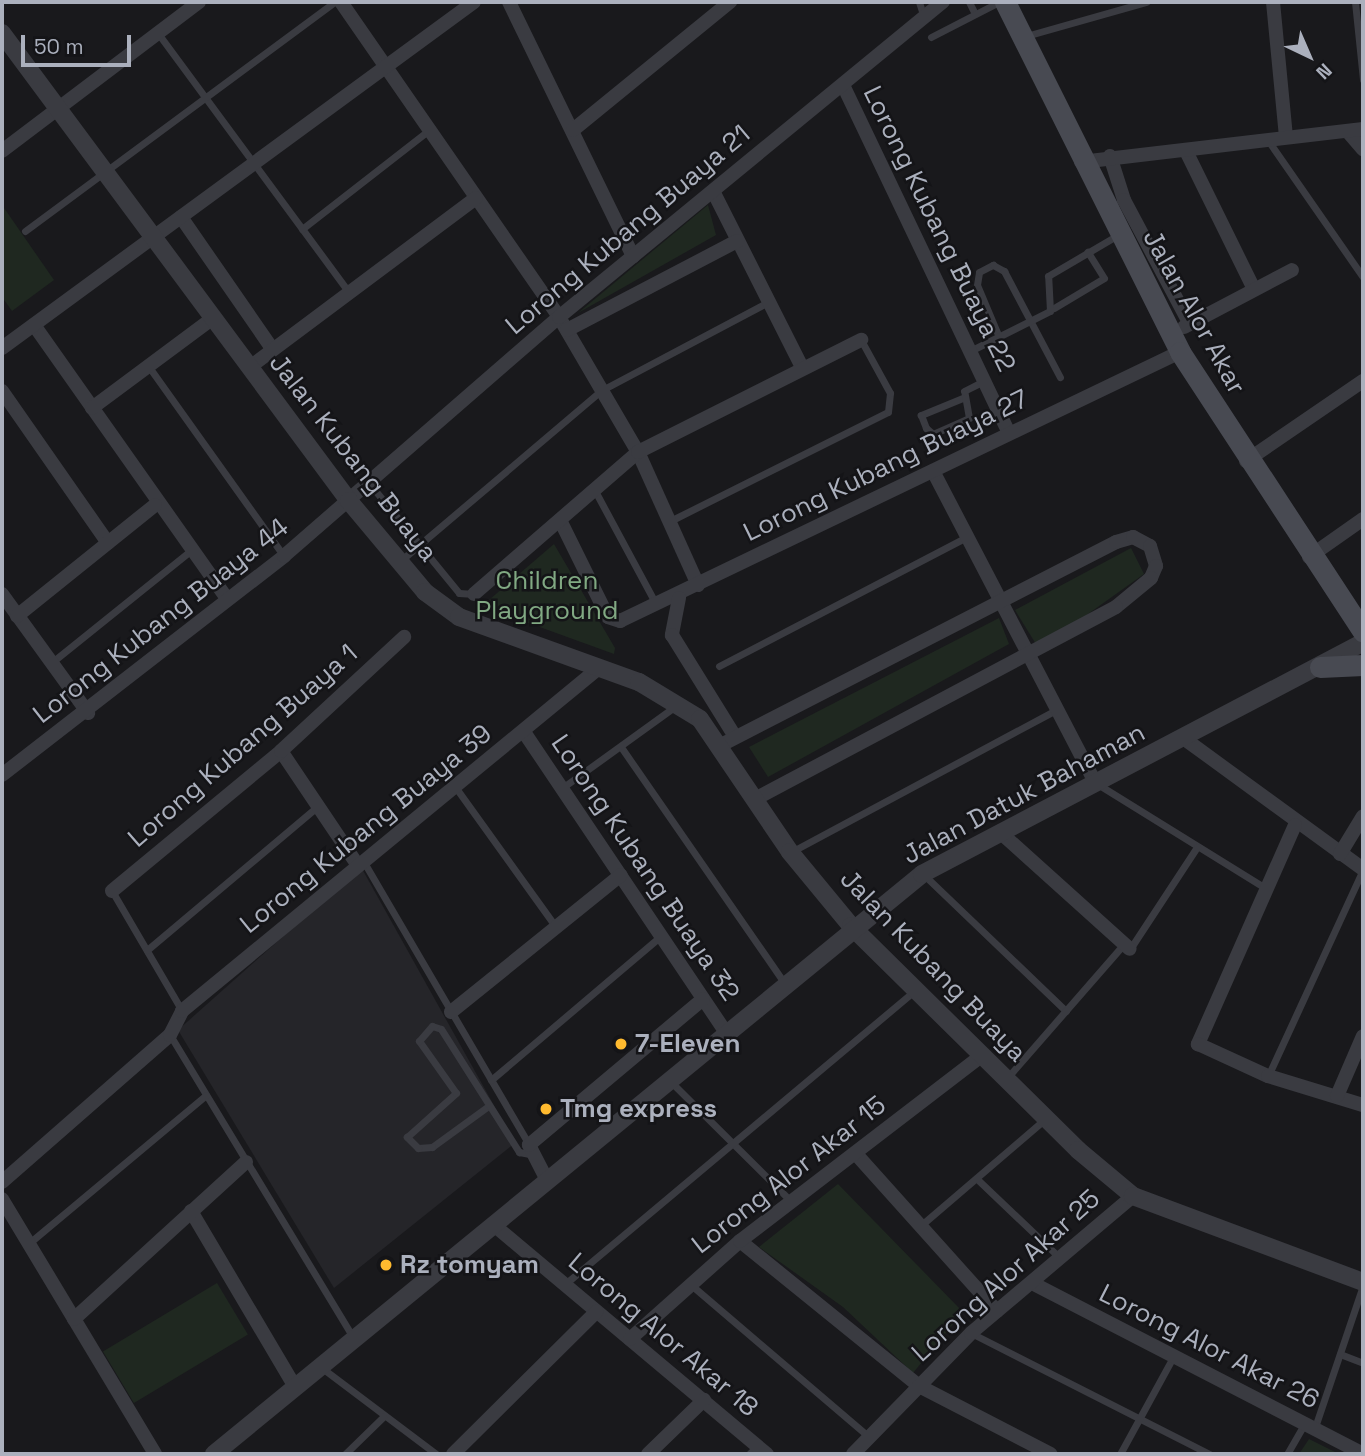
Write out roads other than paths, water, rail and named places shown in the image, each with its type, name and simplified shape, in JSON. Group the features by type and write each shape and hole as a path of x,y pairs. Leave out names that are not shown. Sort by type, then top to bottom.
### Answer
{"main road":[{"name":"Jalan Alor Akar","path":"1005,2 1081,162 1114,203 1119,234 1176,344 1246,461 1309,557 1363,632"},
{"path":"1320,667 1363,665"}],"street":[{"path":"2,150 199,2"},
{"path":"341,2 563,323 638,452 673,520 698,585"},
{"path":"2,348 384,63 474,2"},
{"path":"509,2 633,256"},
{"path":"573,130 730,2"},
{"name":"Lorong Kubang Buaya 21","path":"349,501 563,323 633,256 943,2"},
{"path":"1273,2 1286,135"},
{"name":"Jalan Kubang Buaya","path":"2,33 349,501 399,563 459,617 600,667 681,703 729,739 755,799 790,852 851,926 1046,1119 1133,1196 1363,1283"},
{"name":"Lorong Kubang Buaya 22","path":"843,85 1009,433"},
{"path":"1081,162 1110,156 1185,151 1286,135 1363,129"},
{"path":"1348,132 1363,149"},
{"path":"1185,151 1253,288"},
{"path":"1110,156 1114,203 1189,322"},
{"path":"713,191 802,367"},
{"path":"250,367 271,347 347,290 476,198"},
{"path":"181,217 271,347"},
{"path":"563,323 737,241"},
{"name":"Lorong Kubang Buaya 27","path":"560,520 613,622 658,607 1009,433 1176,344 1189,322 1292,270"},
{"path":"92,408 213,318"},
{"path":"34,325 155,505 227,599"},
{"path":"474,594 638,452 802,367 861,340"},
{"path":"1246,461 1363,381"},
{"path":"2,391 108,543"},
{"path":"933,471 1095,782"},
{"name":"Lorong Kubang Buaya 44","path":"2,775 88,713 349,501"},
{"path":"17,616 155,505"},
{"path":"1309,557 1363,519"},
{"path":"679,598 672,635 729,739 1116,542 1133,537 1155,556 1142,588 1031,658 755,799"},
{"path":"2,594 88,713"},
{"name":"Lorong Kubang Buaya 1","path":"112,891 281,751 404,637"},
{"name":"Jalan Datuk Bahaman","path":"214,1454 548,1182 666,1077 851,926 922,873 1095,782 1185,740 1363,642"},
{"name":"Lorong Kubang Buaya 39","path":"170,1035 182,1011 600,667"},
{"name":"Lorong Kubang Buaya 32","path":"524,732 725,1031"},
{"path":"1185,740 1295,825 1363,869"},
{"path":"281,751 317,807 361,864"},
{"path":"1340,854 1363,817"},
{"path":"1295,825 1268,890 1198,1039 1202,1051 1268,1076 1363,1105"},
{"path":"1001,833 1126,947"},
{"path":"451,1012 621,875"},
{"path":"548,1182 532,1150 703,999"},
{"path":"2,1182 170,1035"},
{"path":"1337,1096 1363,1036"},
{"name":"Lorong Alor Akar 15","path":"630,1339 740,1241 982,1055"},
{"path":"856,1154 918,1228 997,1311"},
{"path":"74,1319 246,1162"},
{"name":"Lorong Alor Akar 25","path":"853,1454 971,1333 1133,1196"},
{"path":"2,1199 27,1245 155,1454"},
{"path":"191,1211 296,1387"},
{"name":"Lorong Alor Akar 18","path":"495,1226 704,1400 758,1452"},
{"path":"740,1241 919,1386 1051,1454"},
{"name":"Lorong Alor Akar 26","path":"1032,1283 1363,1454"},
{"path":"453,1454 596,1312"},
{"path":"648,1454 704,1400"}],"lane":[{"path":"25,231 335,2"},
{"path":"919,2 925,18"},
{"path":"969,2 975,14"},
{"path":"931,37 999,2"},
{"path":"1021,38 1146,2"},
{"path":"1354,2 1363,80"},
{"path":"157,32 347,290"},
{"path":"302,229 429,129"},
{"path":"1267,139 1363,277"},
{"path":"1054,307 1048,276 1119,234"},
{"path":"970,351 1031,321 1104,278 1088,252"},
{"path":"999,337 977,285 979,272 993,265 1004,271 1060,377"},
{"path":"399,563 602,390 770,302"},
{"path":"673,520 888,412 890,393 861,340"},
{"path":"149,367 284,556"},
{"path":"965,397 921,415 926,428 933,434 969,418 966,389 984,381"},
{"path":"369,483 459,593 474,594"},
{"path":"594,489 658,607"},
{"path":"719,666 967,537"},
{"path":"51,664 190,552"},
{"path":"562,788 681,703"},
{"path":"790,852 1059,709"},
{"path":"621,747 784,982"},
{"path":"1095,782 1268,890"},
{"path":"456,788 556,928"},
{"path":"147,950 317,807"},
{"path":"1007,1079 1126,947 1198,847"},
{"path":"361,864 532,1150 519,1152 486,1107 441,1029 432,1026 419,1041 456,1093"},
{"path":"1268,1076 1363,869"},
{"path":"922,873 1066,1011"},
{"path":"112,891 182,1011"},
{"path":"491,1080 661,936"},
{"path":"565,1284 732,1140 915,991"},
{"path":"170,1035 354,1338"},
{"path":"666,1077 792,1202"},
{"path":"471,1083 407,1132 418,1148 432,1147 486,1107"},
{"path":"27,1245 206,1095"},
{"path":"918,1228 1046,1119"},
{"path":"977,1179 1061,1259"},
{"path":"1287,1454 1309,1427 1340,1354 1363,1283"},
{"path":"689,1284 869,1437"},
{"path":"971,1333 1210,1454"},
{"path":"1340,1354 1363,1363"},
{"path":"1120,1454 1174,1356"},
{"path":"319,1366 383,1417 436,1454"},
{"path":"345,1454 383,1417"}],"place":[{"name":"7-Eleven","path":"621,1044"},
{"name":"Tmg express","path":"546,1109"},
{"name":"Rz tomyam","path":"386,1265"}],"park label":[{"name":"Children Playground","path":"547,596"}]}
